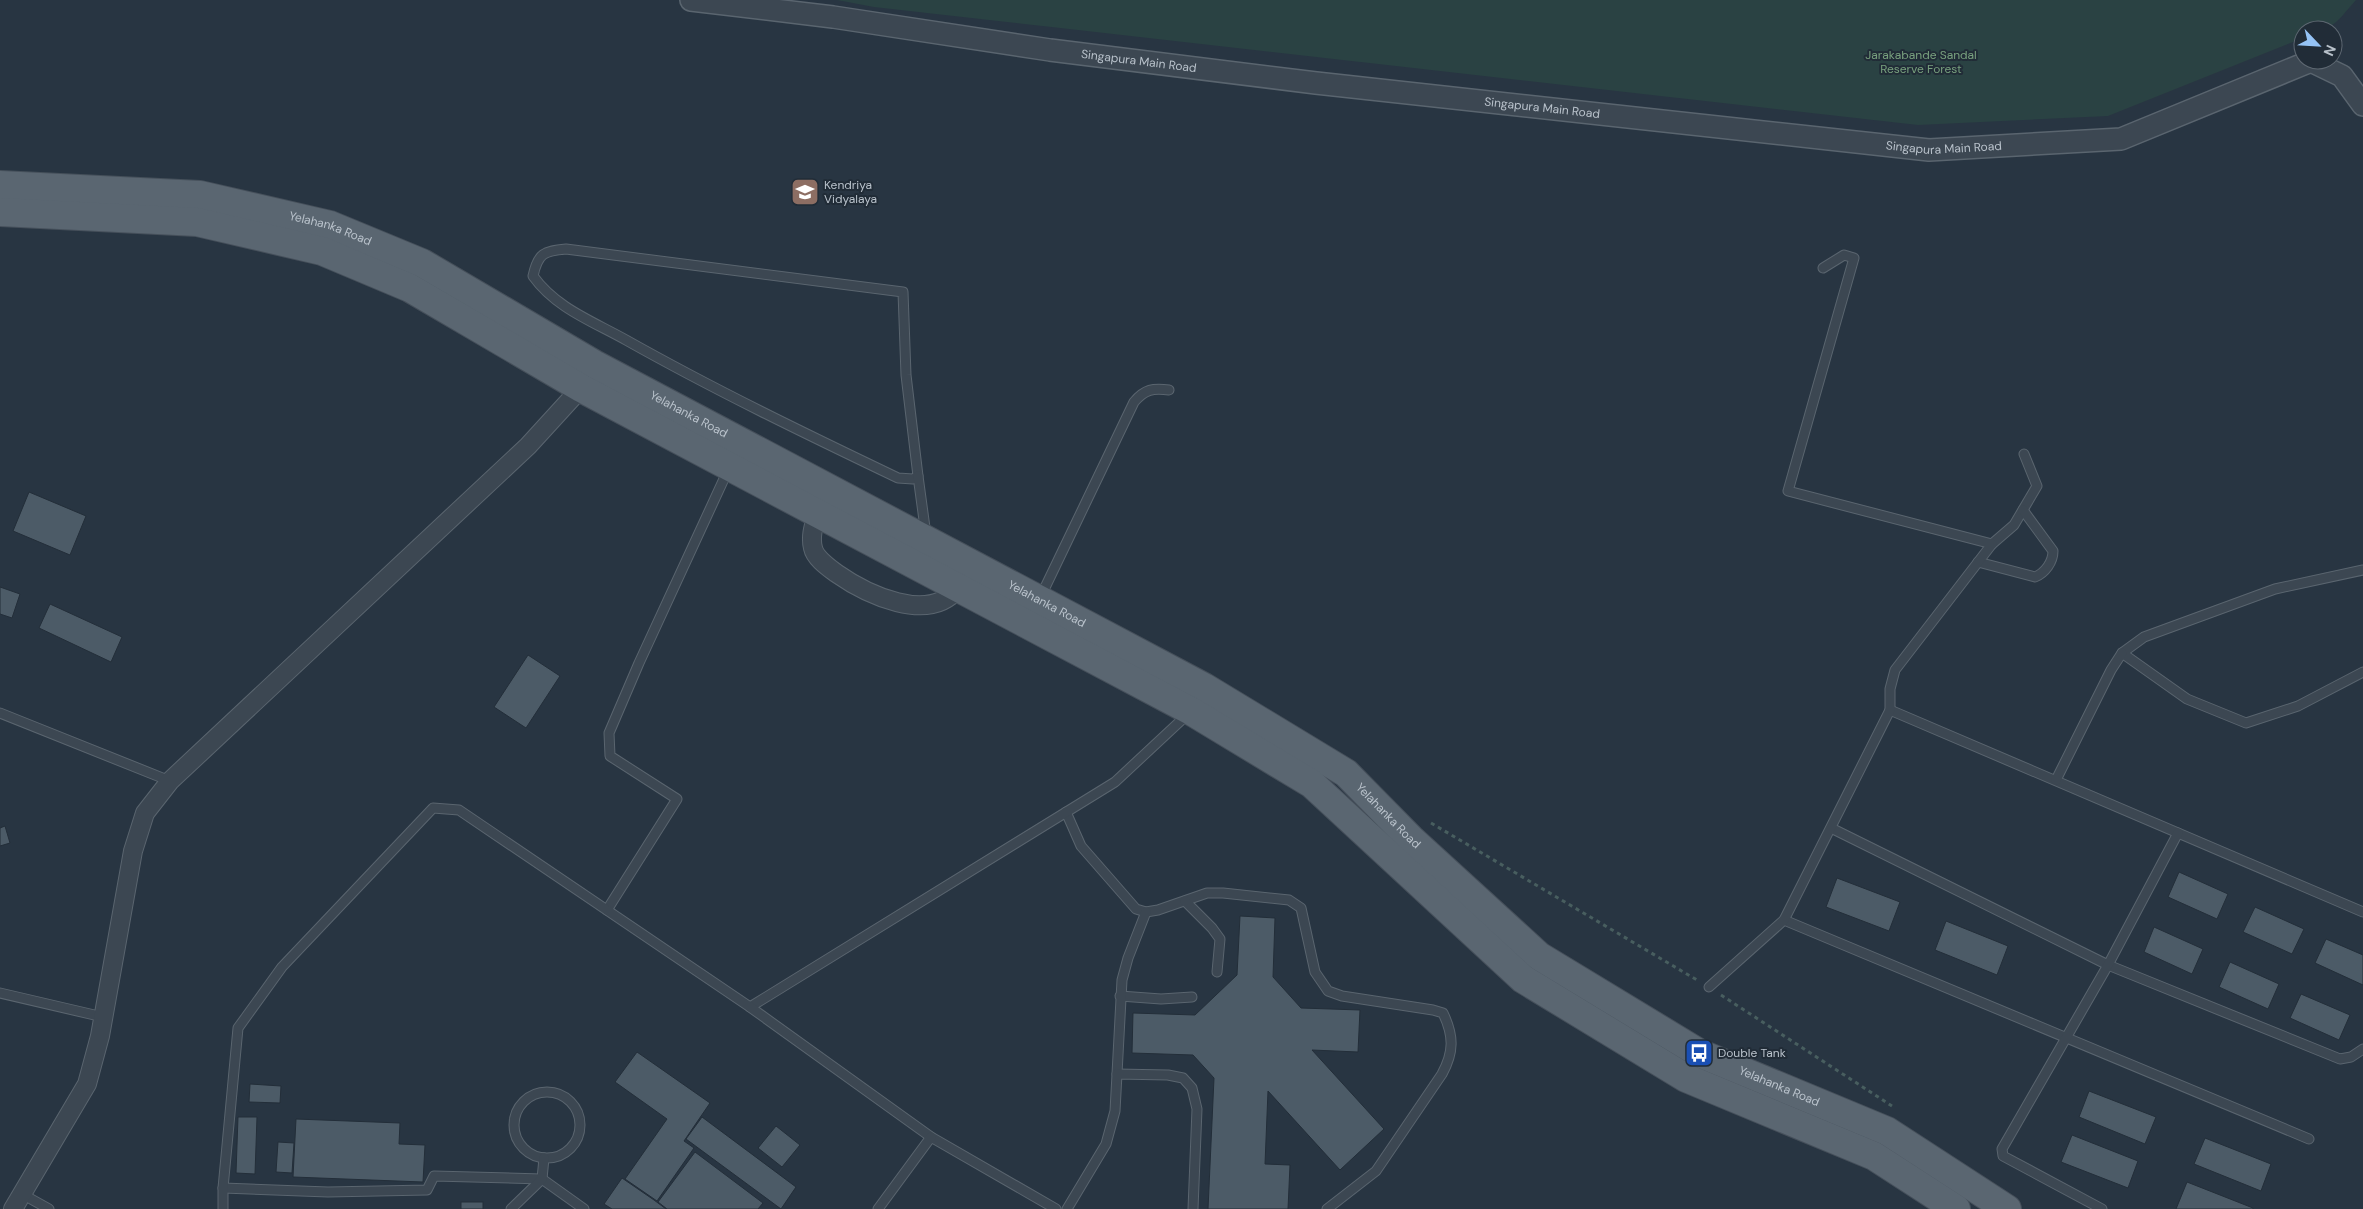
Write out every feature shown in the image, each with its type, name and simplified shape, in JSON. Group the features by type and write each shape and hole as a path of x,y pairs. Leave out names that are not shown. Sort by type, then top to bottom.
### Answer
{"main road":[{"name":"Yelahanka Road","path":"0,185 200,195 330,225 422,263 594,364 1040,600 1198,699 1312,784 1523,979 1686,1078 1874,1156 1956,1209"},
{"name":"Yelahanka Road","path":"0,212 197,222 322,251 410,288 580,388 958,588 1198,699 1346,773 1411,839 1539,956 1699,1053 1887,1132 2007,1209"}],"street":[{"name":"Singapura Main Road","path":"691,0 833,17 1050,50 1306,82 1930,150 2121,140 2311,61 2342,76 2360,92"},
{"path":"17,1202 87,1084 103,1017 133,851 145,813 170,780 528,446 580,388 594,364"},
{"path":"817,514 812,534 813,550 826,566 854,585 895,603 915,605 936,602 952,596 958,588"}],"lane":[{"path":"918,476 913,479 898,478 891,475 692,377 569,309 545,292 533,276 536,261 547,251 566,249 903,292 906,375 927,540"},
{"path":"1823,268 1844,255 1854,258 1788,491 1992,544"},
{"path":"1040,600 1134,402 1143,392 1150,389 1169,390"},
{"path":"1709,988 1784,920 1890,710 1890,689 1895,670 1992,544 2014,525 2037,486 2024,454"},
{"path":"607,910 677,799 610,756 609,734 643,654 729,468"},
{"path":"1978,562 2035,578 2041,575 2053,558 2053,551 2023,510"},
{"path":"2056,780 2111,670 2122,653 2144,637 2275,589 2363,570"},
{"path":"2122,653 2186,699 2246,723 2298,706 2363,672"},
{"path":"750,1007 1115,782 1198,699"},
{"path":"1890,710 2363,912"},
{"path":"0,713 170,780"},
{"path":"223,1209 223,1188 238,1028 282,967 433,808 459,810 750,1007 931,1137 1056,1209"},
{"path":"1066,812 1081,846 1136,909 1146,912 1207,893 1288,900 1301,908 1314,972 1328,991 1342,996 1443,1013 1450,1028 1452,1047 1449,1061 1442,1074 1376,1171 1327,1209"},
{"path":"1831,828 2108,965 2340,1060 2351,1057 2363,1049"},
{"path":"2102,1209 2003,1156 2002,1149 2108,965 2178,833"},
{"path":"1185,901 1212,928 1220,940 1218,972"},
{"path":"1067,1209 1106,1144 1115,1111 1120,996 1128,958 1146,912"},
{"path":"1784,920 2309,1139"},
{"path":"0,993 103,1017"},
{"path":"1120,996 1161,999 1192,997"},
{"path":"1117,1074 1168,1075 1183,1078 1192,1088 1197,1109 1193,1209"},
{"path":"552,1091 563,1095 572,1102 578,1112 581,1123 580,1134 574,1145 566,1153 556,1158 544,1158 534,1156 525,1150 514,1132 514,1121 517,1111 531,1095 552,1091"},
{"path":"878,1209 931,1137"},
{"path":"511,1209 542,1179 544,1158"},
{"path":"223,1188 328,1192 427,1190 434,1176 542,1179 584,1209"},
{"path":"17,1202 49,1209"}],"path":[{"path":"1422,818 1709,988 1895,1108"}],"green space":[{"name":"Jarakabande Sandal Reserve Forest","path":"837,0 2356,0 2339,20 2293,20 2293,42 2108,116 1918,125 874,7"}],"building":[{"path":"29,492 86,516 70,555 13,531"},
{"path":"0,587 20,594 12,618 0,614"},
{"path":"50,604 122,637 111,662 39,628"},
{"path":"528,655 560,676 526,728 494,707"},
{"path":"5,826 10,843 0,846 0,828"},
{"path":"2179,872 2228,894 2217,919 2168,897"},
{"path":"1837,878 1900,902 1889,931 1826,907"},
{"path":"2255,907 2304,929 2292,954 2243,932"},
{"path":"1240,916 1275,918 1273,977 1301,1008 1360,1010 1358,1052 1312,1050 1384,1129 1340,1170 1268,1091 1265,1164 1290,1165 1288,1209 1208,1209 1214,1078 1193,1055 1132,1053 1133,1013 1195,1015 1237,975"},
{"path":"1946,921 2008,946 1997,975 1935,950"},
{"path":"2154,927 2203,949 2192,974 2144,952"},
{"path":"2326,939 2363,955 2363,985 2315,963"},
{"path":"2230,962 2279,984 2268,1009 2219,987"},
{"path":"2301,994 2350,1015 2339,1040 2290,1018"},
{"path":"637,1052 710,1103 684,1141 694,1148 657,1201 625,1179 667,1119 615,1082"},
{"path":"250,1084 281,1086 280,1103 249,1102"},
{"path":"2089,1091 2156,1117 2145,1144 2079,1117"},
{"path":"238,1117 257,1117 255,1174 236,1173"},
{"path":"702,1117 796,1187 781,1209 686,1139"},
{"path":"296,1119 400,1123 399,1144 425,1145 423,1182 293,1177"},
{"path":"776,1126 800,1145 782,1167 758,1148"},
{"path":"2072,1135 2138,1161 2128,1188 2061,1162"},
{"path":"2205,1138 2271,1164 2261,1191 2194,1164"},
{"path":"278,1142 294,1143 292,1173 276,1172"},
{"path":"695,1152 763,1203 758,1209 667,1209 658,1202"},
{"path":"622,1178 666,1209 612,1209 604,1204"},
{"path":"2187,1182 2253,1208 2253,1209 2176,1209"},
{"path":"461,1202 483,1202 483,1209 461,1209"}],"place":[{"name":"Kendriya Vidyalaya","path":"805,192"},
{"name":"Double Tank","path":"1699,1053"}]}
